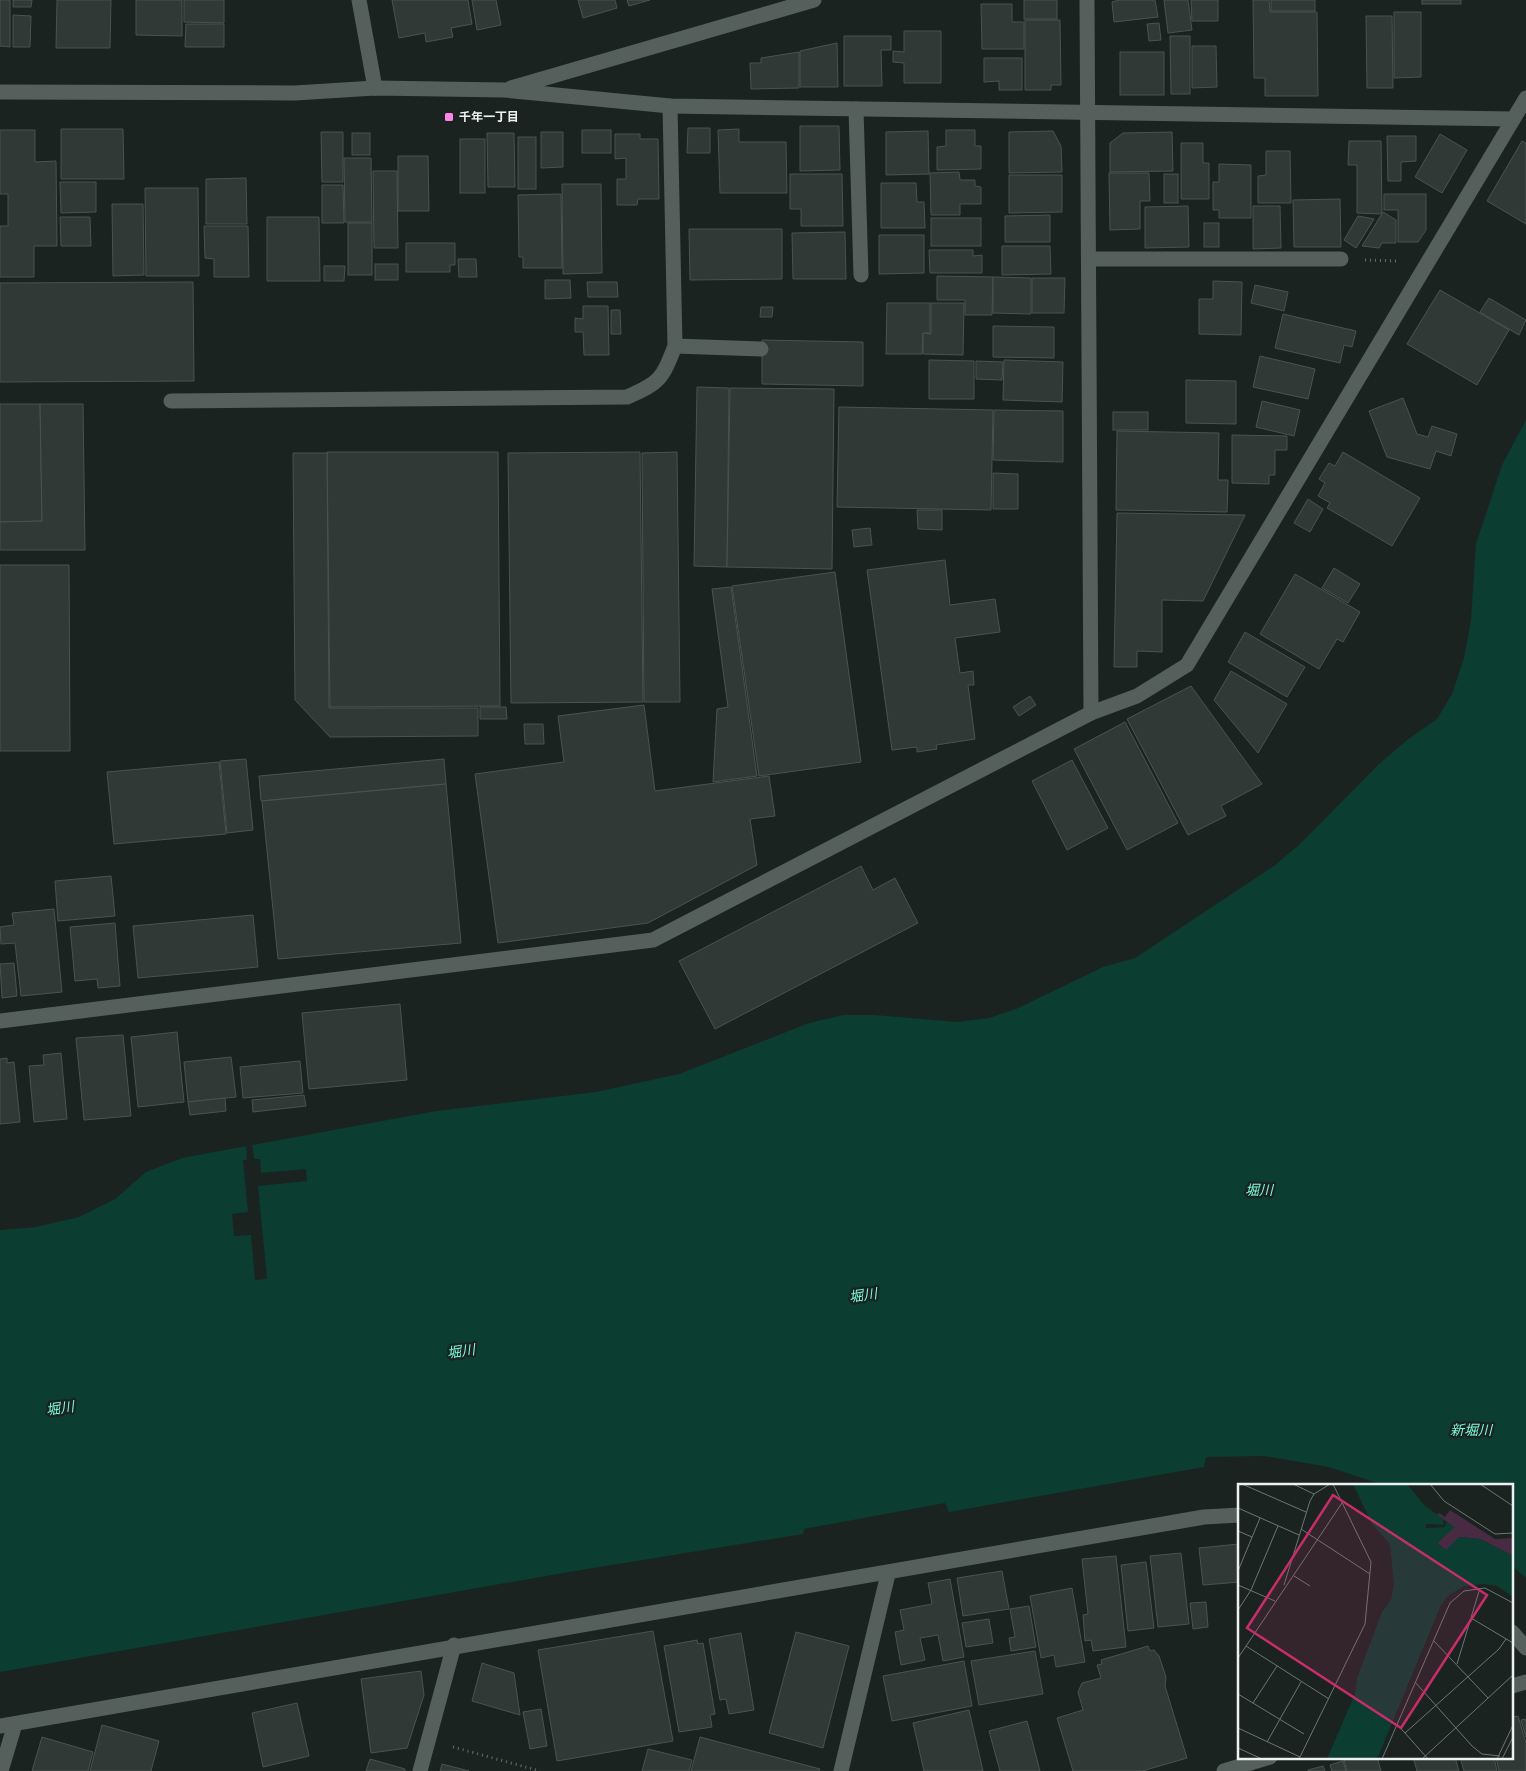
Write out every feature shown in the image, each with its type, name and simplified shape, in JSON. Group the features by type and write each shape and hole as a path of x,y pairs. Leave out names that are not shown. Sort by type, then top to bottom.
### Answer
{"street":[{"path":"359,0 374,88"},
{"path":"504,90 814,0"},
{"path":"1087,0 1091,713"},
{"path":"0,92 295,93 374,88 504,90 670,106 1513,119"},
{"path":"0,1021 654,940 1091,713 1137,696 1187,665 1430,262 1526,98"},
{"path":"171,401 628,397 653,386 667,367 675,346 670,106"},
{"path":"856,109 861,275"},
{"path":"1089,259 1341,259"},
{"path":"675,346 761,349"},
{"path":"1,1771 7,1725 454,1646 888,1574 1204,1517 1238,1515"},
{"path":"841,1771 888,1574"},
{"path":"1514,1634 1526,1648"},
{"path":"420,1771 454,1646"},
{"path":"1224,1771 1255,1766 1268,1758"}],"path":[{"path":"1341,259 1430,262"},
{"path":"428,1741 540,1771"}],"water":[{"name":"堀川","path":"1526,420 1526,1578 1514,1568 1514,1484 1380,1484 1329,1467 1264,1456 1206,1457 1204,1467 949,1512 945,1503 804,1529 803,1534 569,1572 0,1672 0,1230 36,1227 79,1217 115,1199 146,1172 182,1158 436,1111 596,1092 679,1074 809,1023 843,1015 875,1015 957,1022 989,1018 1016,1009 1103,967 1135,958 1274,866 1299,845 1379,764 1407,740 1437,719 1452,694 1464,658 1471,620 1476,544 1502,465"}],"pier":[{"path":"252,1142 254,1159 260,1159 261,1173 306,1169 307,1181 258,1186 267,1279 255,1280 251,1235 234,1236 232,1214 248,1212 243,1160 247,1160 246,1143"}],"building":[{"path":"0,0 10,0 10,47 0,46"},
{"path":"13,0 32,0 31,7 13,7"},
{"path":"57,0 111,0 110,48 56,48"},
{"path":"136,0 182,0 182,36 136,35"},
{"path":"184,0 224,0 224,23 184,22"},
{"path":"392,0 468,0 472,24 451,28 453,37 426,42 425,33 399,38"},
{"path":"472,0 496,0 501,25 477,30"},
{"path":"578,0 615,0 617,8 583,18"},
{"path":"627,0 650,0 629,6"},
{"path":"1024,0 1057,0 1057,19 1024,19"},
{"path":"1119,0 1155,0 1158,17 1114,22 1112,2"},
{"path":"1164,0 1188,0 1192,30 1168,33"},
{"path":"1191,0 1218,0 1218,21 1192,21"},
{"path":"1253,0 1269,0 1270,12 1317,12 1318,96 1265,96 1265,78 1254,78"},
{"path":"1271,0 1315,0 1315,11 1271,11"},
{"path":"1422,0 1461,0 1461,4 1422,4"},
{"path":"981,4 1012,4 1012,22 1024,22 1024,49 982,49"},
{"path":"1394,12 1421,12 1421,77 1394,78"},
{"path":"13,15 31,16 30,47 13,47"},
{"path":"1366,16 1392,16 1393,88 1367,88"},
{"path":"1025,20 1060,20 1061,85 1051,85 1051,90 1025,90"},
{"path":"1159,23 1161,40 1149,41 1147,24"},
{"path":"186,24 224,24 224,47 185,47"},
{"path":"904,31 941,31 941,83 904,83 904,63 893,62 893,51 904,52"},
{"path":"844,36 891,36 891,50 881,50 882,86 844,86"},
{"path":"1170,36 1190,36 1190,94 1171,94"},
{"path":"837,43 838,87 800,87 800,51"},
{"path":"1192,46 1216,46 1217,87 1192,88"},
{"path":"799,52 799,88 751,89 750,63 761,63 761,58"},
{"path":"1120,52 1164,52 1164,95 1120,95"},
{"path":"984,58 1022,58 1022,90 999,90 999,81 984,82"},
{"path":"800,126 839,126 840,170 800,171"},
{"path":"688,128 710,128 710,153 687,153"},
{"path":"61,129 123,129 124,179 61,179"},
{"path":"739,129 739,142 786,142 787,193 720,193 718,130"},
{"path":"0,130 35,130 35,162 56,161 57,246 34,246 34,277 0,277 0,226 8,226 8,194 0,194"},
{"path":"582,130 611,130 611,153 582,153"},
{"path":"946,130 975,130 975,146 981,146 981,169 937,170 937,147 946,146"},
{"path":"928,131 929,174 886,175 886,132"},
{"path":"1053,131 1061,146 1062,172 1009,173 1009,132"},
{"path":"321,132 343,132 343,182 322,182"},
{"path":"541,132 563,132 563,167 541,168"},
{"path":"1172,132 1173,171 1110,172 1110,143 1123,133"},
{"path":"352,133 370,133 370,155 352,155"},
{"path":"487,133 514,133 515,187 488,187"},
{"path":"615,134 640,134 640,139 658,139 659,199 638,199 637,205 617,205 617,179 626,179 626,158 615,159"},
{"path":"1440,134 1467,150 1442,193 1415,177"},
{"path":"1387,136 1416,136 1416,161 1401,162 1401,181 1388,181"},
{"path":"518,137 536,137 536,189 518,189"},
{"path":"460,139 485,139 485,193 460,193"},
{"path":"1349,141 1381,141 1382,214 1357,213 1357,165 1348,165"},
{"path":"1522,141 1526,143 1526,224 1487,201"},
{"path":"1181,143 1203,143 1203,163 1209,163 1209,199 1181,199"},
{"path":"1266,151 1290,151 1291,203 1258,203 1258,176 1266,175"},
{"path":"398,156 428,156 429,211 398,211"},
{"path":"344,158 371,158 372,222 345,222"},
{"path":"1219,164 1251,165 1251,218 1219,218 1219,210 1213,210 1213,182 1219,182"},
{"path":"373,171 397,171 398,248 374,248"},
{"path":"959,172 960,180 975,180 975,186 981,187 981,204 960,204 960,215 931,215 930,173"},
{"path":"1109,173 1149,173 1150,201 1140,201 1140,229 1110,230"},
{"path":"790,174 842,174 843,226 801,226 801,209 790,209"},
{"path":"1164,174 1178,174 1178,203 1164,203"},
{"path":"1009,175 1062,175 1062,212 1009,213"},
{"path":"246,178 247,224 206,224 206,179"},
{"path":"60,182 96,182 96,212 61,213"},
{"path":"881,183 916,183 917,202 924,202 925,228 881,228"},
{"path":"562,184 601,184 602,273 563,274"},
{"path":"322,185 343,185 344,223 322,223"},
{"path":"145,188 198,188 199,276 146,276"},
{"path":"561,194 562,268 523,268 523,257 519,257 518,195"},
{"path":"1384,194 1426,194 1426,230 1418,242 1398,242 1398,210 1384,210"},
{"path":"1340,199 1341,247 1294,247 1293,200"},
{"path":"112,204 143,204 144,275 113,276"},
{"path":"1188,206 1189,247 1145,248 1145,207"},
{"path":"1253,206 1280,206 1281,248 1253,249"},
{"path":"1383,212 1396,220 1396,243 1382,243 1379,248 1362,246"},
{"path":"1050,215 1050,242 1005,242 1005,216"},
{"path":"1358,216 1374,219 1356,248 1344,240"},
{"path":"60,217 90,217 91,246 61,246"},
{"path":"267,217 319,217 320,281 267,281"},
{"path":"931,218 981,218 981,246 931,246"},
{"path":"348,223 372,223 372,275 348,275"},
{"path":"1204,223 1219,223 1219,247 1204,247"},
{"path":"204,226 248,226 249,277 214,277 214,259 205,258"},
{"path":"689,229 782,229 782,279 690,280"},
{"path":"845,232 846,279 793,279 792,233"},
{"path":"879,235 924,235 924,273 879,274"},
{"path":"406,243 455,243 455,265 450,265 450,272 406,272"},
{"path":"1002,246 1050,246 1051,274 1002,275"},
{"path":"929,250 973,250 973,256 982,255 982,273 930,273"},
{"path":"458,259 476,259 477,277 459,277"},
{"path":"375,264 398,264 398,280 375,280"},
{"path":"324,266 345,266 344,281 324,281"},
{"path":"937,276 993,277 992,315 965,315 965,300 937,300"},
{"path":"993,277 1031,278 1031,314 993,313"},
{"path":"1032,278 1065,278 1064,313 1032,313"},
{"path":"545,280 570,280 571,298 545,299"},
{"path":"1213,281 1242,282 1241,335 1199,334 1199,299 1213,299"},
{"path":"193,282 194,381 0,382 0,283"},
{"path":"587,282 617,282 618,297 588,297"},
{"path":"1255,285 1288,292 1284,311 1251,303"},
{"path":"1440,290 1509,330 1477,385 1407,344"},
{"path":"1489,298 1526,320 1519,335 1480,312"},
{"path":"887,303 930,303 930,333 923,333 922,354 886,354"},
{"path":"931,303 964,303 963,355 923,354 923,333 931,334"},
{"path":"583,306 608,306 609,355 584,355 583,332 575,332 575,318 583,319"},
{"path":"761,307 773,307 772,317 760,317"},
{"path":"611,310 620,310 621,334 611,334"},
{"path":"1283,314 1356,331 1352,347 1344,345 1340,363 1275,348"},
{"path":"993,326 1054,327 1054,358 993,357"},
{"path":"762,340 863,342 863,386 762,384"},
{"path":"1260,356 1315,369 1308,399 1253,387"},
{"path":"929,360 974,361 974,399 929,399"},
{"path":"1004,360 1063,362 1062,402 1003,400"},
{"path":"976,361 1003,362 1002,380 976,379"},
{"path":"1186,380 1236,381 1236,424 1186,423"},
{"path":"697,387 729,388 727,567 694,566"},
{"path":"730,388 834,389 832,569 727,567"},
{"path":"1403,398 1417,434 1428,437 1432,426 1457,434 1451,456 1436,451 1430,469 1387,457 1369,411"},
{"path":"1262,401 1300,410 1294,436 1256,427"},
{"path":"0,404 40,404 42,521 0,522"},
{"path":"40,404 83,404 85,550 0,550 0,522 42,521"},
{"path":"839,407 993,410 991,510 837,507"},
{"path":"994,410 1063,411 1063,462 993,460"},
{"path":"1113,412 1148,412 1148,430 1113,430"},
{"path":"1117,431 1219,433 1218,480 1228,480 1227,512 1116,510"},
{"path":"1232,435 1287,436 1287,450 1275,450 1275,475 1269,475 1269,484 1232,483"},
{"path":"327,452 498,452 500,706 330,707"},
{"path":"640,452 643,702 511,703 508,453"},
{"path":"677,452 680,702 644,702 642,453"},
{"path":"1343,452 1420,498 1392,546 1327,508 1330,503 1318,496 1325,483 1319,479 1329,463 1335,466"},
{"path":"293,453 327,453 329,708 478,708 478,736 330,737 295,700"},
{"path":"993,473 1018,474 1018,509 993,509"},
{"path":"1308,499 1323,509 1310,532 1294,523"},
{"path":"917,510 942,510 942,530 918,529"},
{"path":"1117,513 1245,515 1203,601 1162,600 1162,652 1137,651 1137,667 1114,667"},
{"path":"870,528 872,545 854,547 852,530"},
{"path":"945,560 950,605 995,599 1000,632 955,638 960,673 973,671 974,685 968,685 975,739 936,745 937,749 917,752 917,747 892,750 867,570"},
{"path":"0,565 69,565 70,751 0,751"},
{"path":"1334,568 1360,584 1348,603 1322,588"},
{"path":"835,572 861,762 759,776 732,586"},
{"path":"1295,574 1360,612 1343,642 1337,639 1319,669 1260,634"},
{"path":"731,587 757,776 713,782 717,709 728,707 712,589"},
{"path":"1245,632 1305,667 1287,697 1228,662"},
{"path":"1231,671 1287,704 1258,753 1214,700"},
{"path":"1191,686 1262,784 1221,806 1226,816 1188,835 1127,719"},
{"path":"1030,696 1036,705 1019,716 1013,707"},
{"path":"644,705 655,791 769,776 775,816 750,819 757,865 648,923 498,943 475,774 564,762 558,716"},
{"path":"480,707 506,707 507,719 480,719"},
{"path":"1125,722 1178,823 1127,850 1074,749"},
{"path":"524,724 543,724 544,744 525,744"},
{"path":"246,759 253,830 227,833 220,761"},
{"path":"444,759 446,784 261,801 259,776"},
{"path":"1072,760 1108,828 1067,850 1032,781"},
{"path":"219,762 226,834 114,844 107,772"},
{"path":"446,784 461,943 278,959 262,801"},
{"path":"861,866 873,890 895,878 918,923 715,1029 679,961"},
{"path":"111,876 115,916 58,921 55,881"},
{"path":"54,909 62,992 21,996 15,943 1,944 0,927 14,925 12,913"},
{"path":"253,915 258,967 138,978 133,926"},
{"path":"115,923 120,986 98,988 97,979 75,981 70,927"},
{"path":"14,963 17,996 2,998 0,964"},
{"path":"400,1004 407,1080 309,1089 302,1013"},
{"path":"177,1032 184,1102 138,1107 131,1037"},
{"path":"123,1035 131,1116 84,1120 76,1038"},
{"path":"61,1053 67,1119 34,1122 29,1066 44,1065 43,1055"},
{"path":"231,1057 236,1097 188,1102 184,1062"},
{"path":"7,1058 7,1063 14,1062 20,1122 0,1124 0,1059"},
{"path":"300,1061 303,1093 243,1098 240,1067"},
{"path":"304,1095 306,1106 253,1112 252,1100"},
{"path":"225,1098 226,1111 190,1115 188,1102"},
{"path":"1238,1544 1238,1582 1203,1585 1199,1548"},
{"path":"1181,1553 1189,1624 1158,1627 1150,1556"},
{"path":"1116,1556 1126,1647 1093,1651 1091,1640 1085,1641 1083,1615 1088,1614 1082,1559"},
{"path":"1146,1562 1154,1628 1128,1631 1121,1565"},
{"path":"1002,1571 1009,1609 963,1616 957,1578"},
{"path":"950,1579 964,1657 943,1661 938,1635 920,1638 925,1660 901,1665 895,1632 904,1630 900,1610 932,1604 928,1583"},
{"path":"1072,1588 1085,1662 1056,1667 1054,1655 1041,1658 1030,1596"},
{"path":"1206,1602 1208,1627 1193,1629 1190,1603"},
{"path":"1029,1606 1036,1647 1011,1651 1009,1638 1015,1637 1010,1609"},
{"path":"989,1619 993,1643 966,1647 962,1623"},
{"path":"653,1631 673,1741 557,1761 538,1650"},
{"path":"796,1632 849,1646 823,1748 769,1733"},
{"path":"741,1633 754,1710 729,1714 726,1699 720,1700 709,1639"},
{"path":"697,1640 698,1644 703,1643 715,1714 710,1715 712,1727 679,1732 664,1646"},
{"path":"1148,1646 1150,1651 1154,1650 1159,1656 1166,1677 1165,1686 1187,1758 1142,1771 1073,1771 1057,1718 1083,1710 1078,1692 1082,1683 1101,1678 1097,1665 1102,1664 1101,1660"},
{"path":"1035,1651 1043,1694 979,1705 971,1661"},
{"path":"964,1661 972,1706 892,1721 883,1676"},
{"path":"482,1663 514,1673 520,1715 472,1701"},
{"path":"421,1671 424,1695 407,1748 371,1753 361,1679"},
{"path":"297,1703 309,1756 263,1767 252,1713"},
{"path":"541,1709 547,1746 530,1749 523,1712"},
{"path":"969,1710 983,1771 924,1771 913,1723"},
{"path":"1518,1716 1526,1743 1526,1771 1499,1771 1496,1758 1514,1758 1514,1717"},
{"path":"1526,1719 1526,1737 1521,1720"},
{"path":"1027,1721 1040,1771 1000,1771 989,1731"},
{"path":"102,1725 159,1741 151,1771 90,1771"},
{"path":"42,1737 93,1752 88,1771 32,1771"},
{"path":"700,1737 820,1769 819,1771 691,1771"},
{"path":"648,1749 692,1760 689,1771 642,1771"},
{"path":"1351,1758 1377,1758 1381,1771 1347,1771 1344,1760"},
{"path":"1413,1758 1455,1758 1459,1771 1417,1771"},
{"path":"1460,1758 1494,1758 1497,1771 1464,1771"},
{"path":"370,1759 405,1769 405,1771 366,1771"},
{"path":"1343,1761 1346,1771 1332,1771 1330,1765"},
{"path":"442,1764 469,1771 440,1771"},
{"path":"1323,1766 1325,1771 1308,1771 1308,1770"}],"place":[{"name":"千年一丁目","path":"449,117"}],"water label":[{"name":"新堀川","path":"1471,1430"}]}
